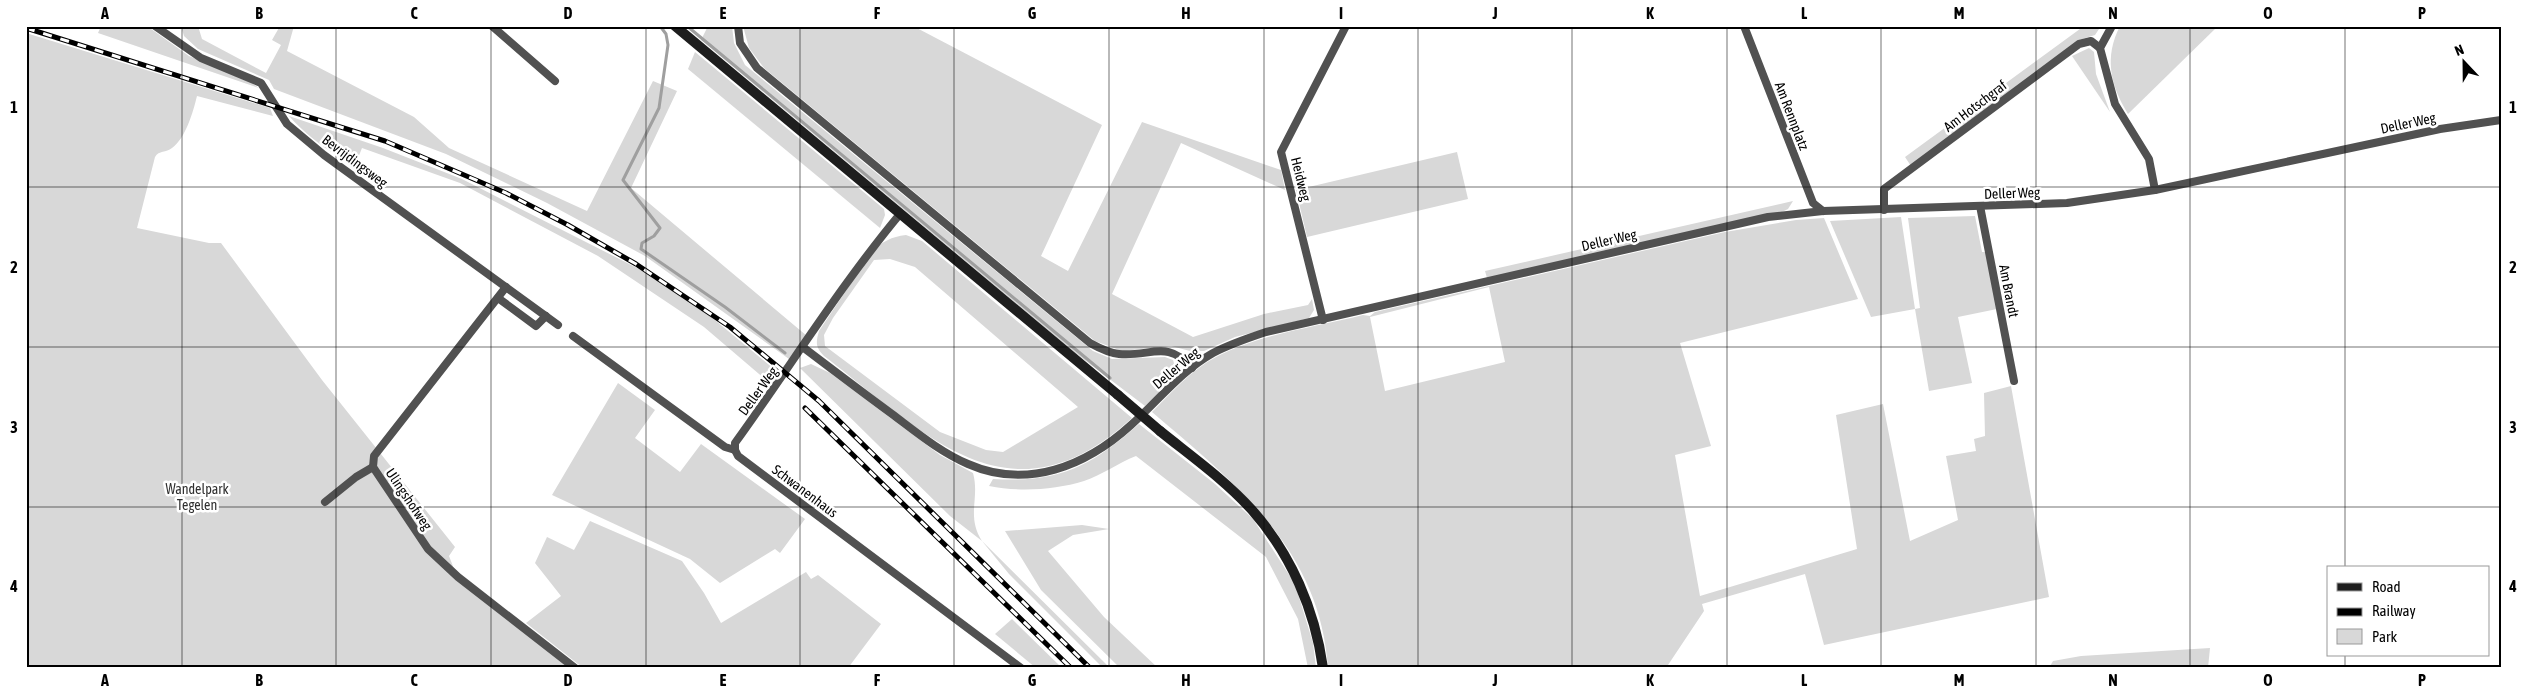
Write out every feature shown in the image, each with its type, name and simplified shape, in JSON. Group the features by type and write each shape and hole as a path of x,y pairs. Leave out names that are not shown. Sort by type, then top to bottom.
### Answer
{"main road":[{"path":"675,26 1233,492 1266,528 1282,551 1308,604 1320,647 1323,668"}],"street":[{"name":"Bevrijdingsweg","path":"155,26 167,30 201,58 261,83 287,124 324,155 558,325"},
{"path":"492,26 555,80"},
{"path":"738,26 740,43 757,68 1090,343 1118,354 1173,352 1182,356 1192,368"},
{"name":"Heidweg","path":"1323,320 1281,152 1346,26"},
{"name":"Am Rennplatz","path":"1744,26 1813,203 1823,211"},
{"path":"2112,26 2100,48 2115,104 2149,159 2155,190"},
{"name":"Am Hotschgraf","path":"1884,210 1884,189 2079,44 2091,41 2100,48"},
{"name":"Deller Weg","path":"804,348 947,454 986,471 1030,475 1070,466 1091,456 1131,425 1192,368 1213,353 1266,332 1749,222 1823,211 2067,203 2155,190 2440,129 2501,120"},
{"name":"Am Brandt","path":"1980,206 2014,381"},
{"name":"Deller Weg","path":"735,450 735,443 804,348 865,256 900,214"},
{"name":"Ulingshofweg","path":"506,288 374,456 373,468 428,549 458,577 575,668"},
{"path":"498,298 536,326 546,316"},
{"name":"Schwanenhaus","path":"573,336 725,447 735,450 738,456 1021,668"},
{"path":"324,502 356,476 373,468"}],"green space":[{"path":"101,26 147,26 189,56 247,80 259,88 98,33"},
{"path":"181,26 198,26 202,39 266,73 281,45 272,40 280,26 294,26 287,51 414,117 449,148 587,211 653,81 677,91 631,188 807,336 789,359 645,256 547,203 446,154 274,89 269,80 198,49 184,36"},
{"path":"708,26 732,26 734,43 745,65 1093,351 1112,359 1165,357 1173,360 1175,368 1172,381 1145,406 1074,352 701,40"},
{"path":"743,26 913,26 1102,125 1041,256 1068,271 1142,122 1281,170 1285,190 1181,143 1112,294 1193,337 1264,314 1308,305 1312,299 1314,310 1309,318 1235,337 1204,351 1190,351 1171,346 1122,351 1095,341 764,68 749,48"},
{"path":"2084,26 2101,26 2095,35 2079,40 1911,166 1905,157"},
{"path":"2120,26 2218,26 2128,114 2113,82 2111,71 2112,49"},
{"name":"Wandelpark Tegelen","path":"26,33 270,108 273,116 197,96 188,124 177,144 167,151 158,153 155,157 137,228 209,243 221,243 322,380 455,547 449,556 456,574 570,668 26,668"},
{"path":"2089,48 2094,52 2096,74 2110,112 2072,56"},
{"path":"695,52 884,209 885,215 880,228 688,69"},
{"path":"289,116 383,148 462,179 643,271 704,311 774,369 766,380 704,327 598,256 460,183 362,148 356,163 347,160 320,144"},
{"path":"1457,152 1468,199 1307,237 1296,190"},
{"path":"1793,201 1788,209 1780,213 1487,278 1485,271"},
{"path":"1975,216 1982,252 1987,252 1997,309 1958,317 1972,383 1929,391 1915,309 1920,308 1908,218"},
{"path":"1901,217 1915,309 1871,317 1830,221"},
{"path":"1824,218 1858,299 1680,343 1711,446 1675,455 1700,596 1857,549 1836,415 1883,404 1910,541 1958,520 1946,456 1976,451 1974,439 1985,436 1984,393 2011,386 2049,597 1824,645 1805,574 1702,604 1704,611 1666,668 1328,668 1322,626 1309,588 1291,553 1268,522 1242,493 1152,412 1198,368 1216,357 1250,342 1363,315 1370,316 1375,312 1725,232 1796,220","holes":["1489,287 1505,362 1385,391 1370,317"]},
{"path":"906,235 922,241 1132,418 1088,451 1047,467 1008,468 970,458 934,439 898,414 824,356 817,344 819,331 872,252 887,240","holes":["890,259 915,267 1078,407 1003,452 986,450 940,432 825,346 824,335 833,318 874,260"]},
{"path":"811,364 830,373 940,455 973,473 975,482 975,523 982,541 950,516 800,368"},
{"path":"618,383 655,410 635,438 680,472 701,444 805,519 780,553 775,549 720,583 690,559 552,495"},
{"path":"1139,424 1215,484 1253,519 1295,584 1313,643 1316,668 1308,668 1298,619 1266,557 1136,456 1091,478 1073,484 1025,489 989,486 993,479 1016,480 1037,478 1055,475 1072,469 1105,451"},
{"path":"590,521 682,561 704,593 721,623 806,572 811,579 818,575 881,624 848,668 583,668 526,623 561,596 535,563 547,537 574,550"},
{"path":"1082,525 1109,529 1073,535 1048,551 1104,617 1158,668 1120,668 1041,590 1005,531"},
{"path":"982,541 1110,668 1103,668 1009,574"},
{"path":"1012,619 1062,668 1036,668 995,634"},
{"path":"2210,648 2208,668 2049,668 2053,661 2081,656"}],"waterway":[{"path":"660,26 666,34 668,45 659,108 623,180 660,228 654,236 642,243 641,249 725,307 785,353"},
{"path":"687,26 1110,378"}],"railway":[{"path":"26,28 385,141 506,193 568,225 636,264 730,327 819,401 1090,668"},
{"path":"805,408 1071,668"}]}
